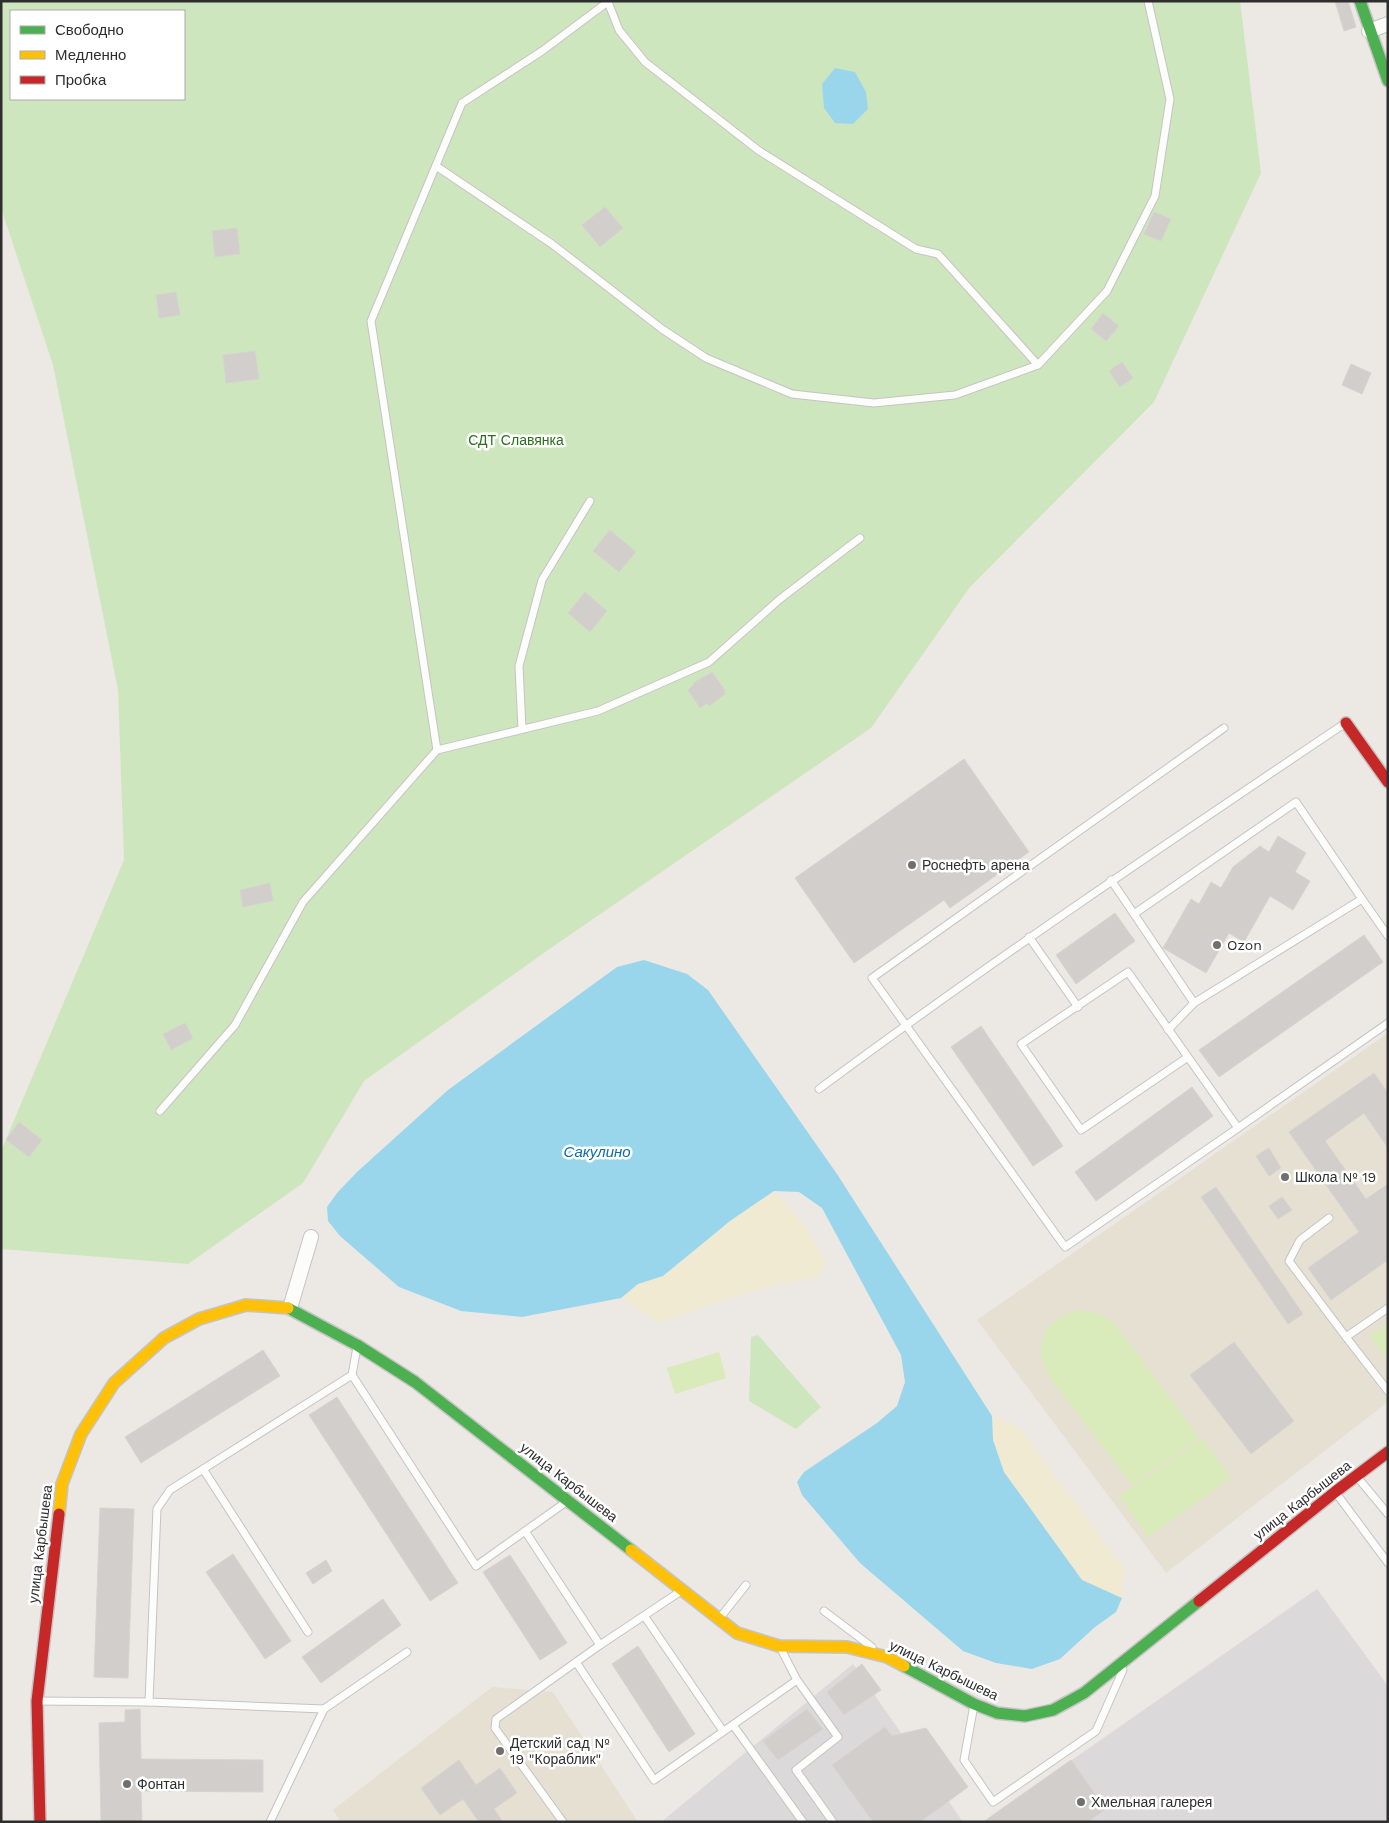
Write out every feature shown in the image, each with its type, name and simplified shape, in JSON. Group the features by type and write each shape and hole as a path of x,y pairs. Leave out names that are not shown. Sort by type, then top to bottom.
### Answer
{"street":[{"path":"1360,1 1388,81"},
{"path":"1370,31 1388,24"},
{"path":"1346,722 1388,782"},
{"path":"290,1308 311,1237"},
{"name":"улица Карбышева","path":"40,1822 37,1702 62,1484 80,1434 114,1383 164,1338 199,1319 246,1305 290,1308 357,1345 416,1382 738,1633 779,1646 847,1646 886,1657 974,1704 997,1713 1025,1716 1053,1710 1084,1693 1335,1492 1388,1452"}],"lane":[{"path":"436,166 552,244 662,329 706,358 792,394 874,403 955,395 1038,365 1107,291 1155,196 1170,99 1148,1"},
{"path":"437,750 371,321 462,104 542,51 608,2 619,30 645,62 758,150 916,249 938,254 1038,365"},
{"path":"522,729 519,666 542,580 590,501"},
{"path":"160,1111 235,1025 303,902 437,750 598,711 709,662 780,599 860,538"},
{"path":"819,1089 1029,937 1346,722"},
{"path":"1224,728 872,978 1065,1247 1388,1023"},
{"path":"1134,914 1296,802 1388,936"},
{"path":"1111,880 1194,1003"},
{"path":"1168,1030 1194,1003 1362,899"},
{"path":"1029,937 1078,1006"},
{"path":"1188,1057 1081,1130 1022,1044 1128,972 1168,1030 1188,1057 1238,1128"},
{"path":"1329,1218 1300,1240 1289,1261 1388,1391"},
{"path":"1346,1338 1388,1308"},
{"path":"357,1345 352,1375 476,1566 568,1500"},
{"path":"149,1702 157,1509 170,1490 352,1375"},
{"path":"203,1469 308,1632"},
{"path":"1356,1476 1388,1514"},
{"path":"1335,1492 1388,1563"},
{"path":"525,1531 600,1645"},
{"path":"719,1619 746,1585"},
{"path":"563,1822 495,1728 496,1718 683,1590"},
{"path":"824,1611 886,1657"},
{"path":"645,1617 724,1731"},
{"path":"779,1646 797,1680 838,1737 796,1770 833,1822"},
{"path":"270,1822 324,1709 407,1652"},
{"path":"974,1704 964,1760 993,1802 1096,1731 1128,1658"},
{"path":"576,1662 654,1780 797,1680"},
{"path":"37,1702 149,1702 324,1709"},
{"path":"732,1725 803,1822"}],"shaded area":[{"name":"Школа № 19","path":"1388,1033 1388,1402 1166,1573 977,1320"},
{"path":"1317,1589 1388,1686 1388,1822 983,1822"},
{"path":"853,1664 963,1822 661,1822"},
{"name":"Детский сад № 19 \"Кораблик\"","path":"492,1687 553,1692 638,1822 341,1822 333,1810"}],"green space":[{"name":"СДТ Славянка","path":"1,1 1240,1 1261,173 1154,402 970,587 871,728 548,950 364,1081 303,1183 188,1264 1,1249 1,1151 124,860 118,690 53,365 1,208"},
{"path":"1080,1310 1090,1311 1106,1317 1114,1323 1194,1430 1198,1439 1132,1485 1050,1378 1044,1366 1042,1344 1044,1335 1057,1319"},
{"path":"1388,1323 1388,1361 1370,1336"},
{"path":"758,1335 821,1407 796,1429 749,1401 751,1337"},
{"path":"719,1352 726,1378 675,1394 667,1368"},
{"path":"1203,1438 1231,1478 1148,1537 1119,1496"}],"sand":[{"path":"774,1191 803,1223 826,1262 819,1277 758,1290 659,1323 621,1298 638,1284 663,1276 730,1221"},
{"path":"992,1416 1018,1426 1125,1569 1122,1598 1082,1580 1004,1472 993,1440"}],"water":[{"path":"835,68 855,72 866,92 868,109 853,124 835,123 824,108 822,84"},
{"name":"Сакулино","path":"644,960 687,974 708,990 837,1174 992,1416 993,1440 1004,1472 1082,1580 1122,1598 1116,1612 1095,1627 1060,1659 1032,1669 996,1663 963,1651 860,1563 802,1495 797,1482 804,1472 877,1423 897,1406 905,1382 901,1355 822,1208 799,1192 774,1191 730,1221 663,1276 638,1284 621,1298 522,1317 461,1311 399,1287 340,1236 328,1221 327,1207 337,1193 357,1172 448,1090 617,967"}],"building":[{"path":"1335,1 1348,1 1356,27 1344,31"},
{"path":"605,207 623,228 600,247 582,225"},
{"path":"1154,212 1171,219 1161,241 1144,234"},
{"path":"237,228 240,254 215,257 212,231"},
{"path":"176,292 180,315 159,318 156,295"},
{"path":"1103,313 1119,326 1106,341 1091,329"},
{"path":"255,351 259,379 226,383 223,355"},
{"path":"1122,362 1133,378 1120,387 1109,371"},
{"path":"1351,364 1371,373 1362,394 1342,385"},
{"path":"610,530 636,552 619,572 593,551"},
{"path":"585,592 607,611 590,632 568,613"},
{"path":"712,672 725,690 725,694 709,706 707,703 700,708 688,690 693,683"},
{"name":"Роснефть арена","path":"964,759 1029,852 950,908 944,900 854,963 795,878"},
{"path":"1278,836 1306,853 1295,872 1310,881 1293,910 1270,896 1244,942 1229,933 1206,973 1163,948 1191,899 1199,904 1211,882 1221,888 1233,867 1260,846 1269,852"},
{"path":"270,883 273,901 243,907 240,890"},
{"path":"1115,913 1135,941 1076,984 1056,955"},
{"path":"1364,935 1383,962 1219,1077 1199,1050"},
{"path":"185,1023 193,1038 171,1050 163,1034"},
{"path":"981,1026 1063,1146 1033,1166 951,1047"},
{"path":"1374,1073 1388,1093 1388,1148 1364,1113 1325,1141 1366,1199 1388,1184 1388,1260 1331,1300 1308,1268 1359,1232 1289,1132"},
{"path":"1192,1087 1213,1116 1096,1201 1075,1172"},
{"path":"19,1122 42,1140 29,1157 6,1140"},
{"path":"1269,1148 1281,1168 1269,1176 1256,1156"},
{"path":"1216,1187 1303,1314 1288,1324 1201,1197"},
{"path":"1282,1197 1292,1210 1278,1219 1269,1206"},
{"path":"1234,1342 1294,1421 1251,1454 1190,1375"},
{"path":"263,1350 280,1376 141,1463 125,1437"},
{"path":"337,1397 458,1583 430,1601 309,1415"},
{"path":"100,1508 134,1509 128,1678 94,1677"},
{"path":"233,1554 291,1641 265,1659 206,1572"},
{"path":"510,1555 567,1643 540,1660 483,1572"},
{"path":"326,1560 332,1571 313,1584 306,1573"},
{"path":"383,1599 401,1625 321,1683 302,1657"},
{"path":"638,1646 695,1734 669,1752 612,1664"},
{"path":"862,1664 881,1690 844,1715 827,1692"},
{"path":"140,1709 141,1759 263,1760 263,1792 141,1791 142,1822 101,1822 99,1723 125,1722 125,1710"},
{"path":"807,1709 823,1729 778,1760 763,1741"},
{"path":"885,1727 892,1736 926,1728 968,1787 920,1822 873,1822 832,1765"},
{"path":"459,1760 476,1785 500,1768 517,1793 494,1809 503,1822 479,1822 463,1799 440,1815 421,1788"},
{"path":"1071,1760 1106,1809 1088,1822 983,1822"}],"traffic: fast":[{"path":"1360,1 1388,81"},
{"path":"288,1308 357,1345 415,1382 631,1550"},
{"path":"904,1666 974,1704 997,1713 1025,1716 1053,1710 1084,1693 1199,1601"}],"traffic: slow":[{"path":"59,1514 62,1484 81,1434 114,1383 164,1338 199,1319 246,1305 288,1308"},
{"path":"631,1550 737,1633 779,1646 847,1647 887,1657 904,1666"}],"traffic: jam":[{"path":"1346,723 1388,782"},
{"path":"1199,1601 1388,1452"},
{"path":"40,1822 37,1701 59,1514"}],"place":[{"name":"Роснефть арена","path":"912,865"},
{"name":"Ozon","path":"1217,945"},
{"name":"Школа № 19","path":"1285,1177"},
{"name":"Детский сад № 19 \"Кораблик\"","path":"500,1751"},
{"name":"Фонтан","path":"127,1784"},
{"name":"Хмельная галерея","path":"1081,1802"}]}
